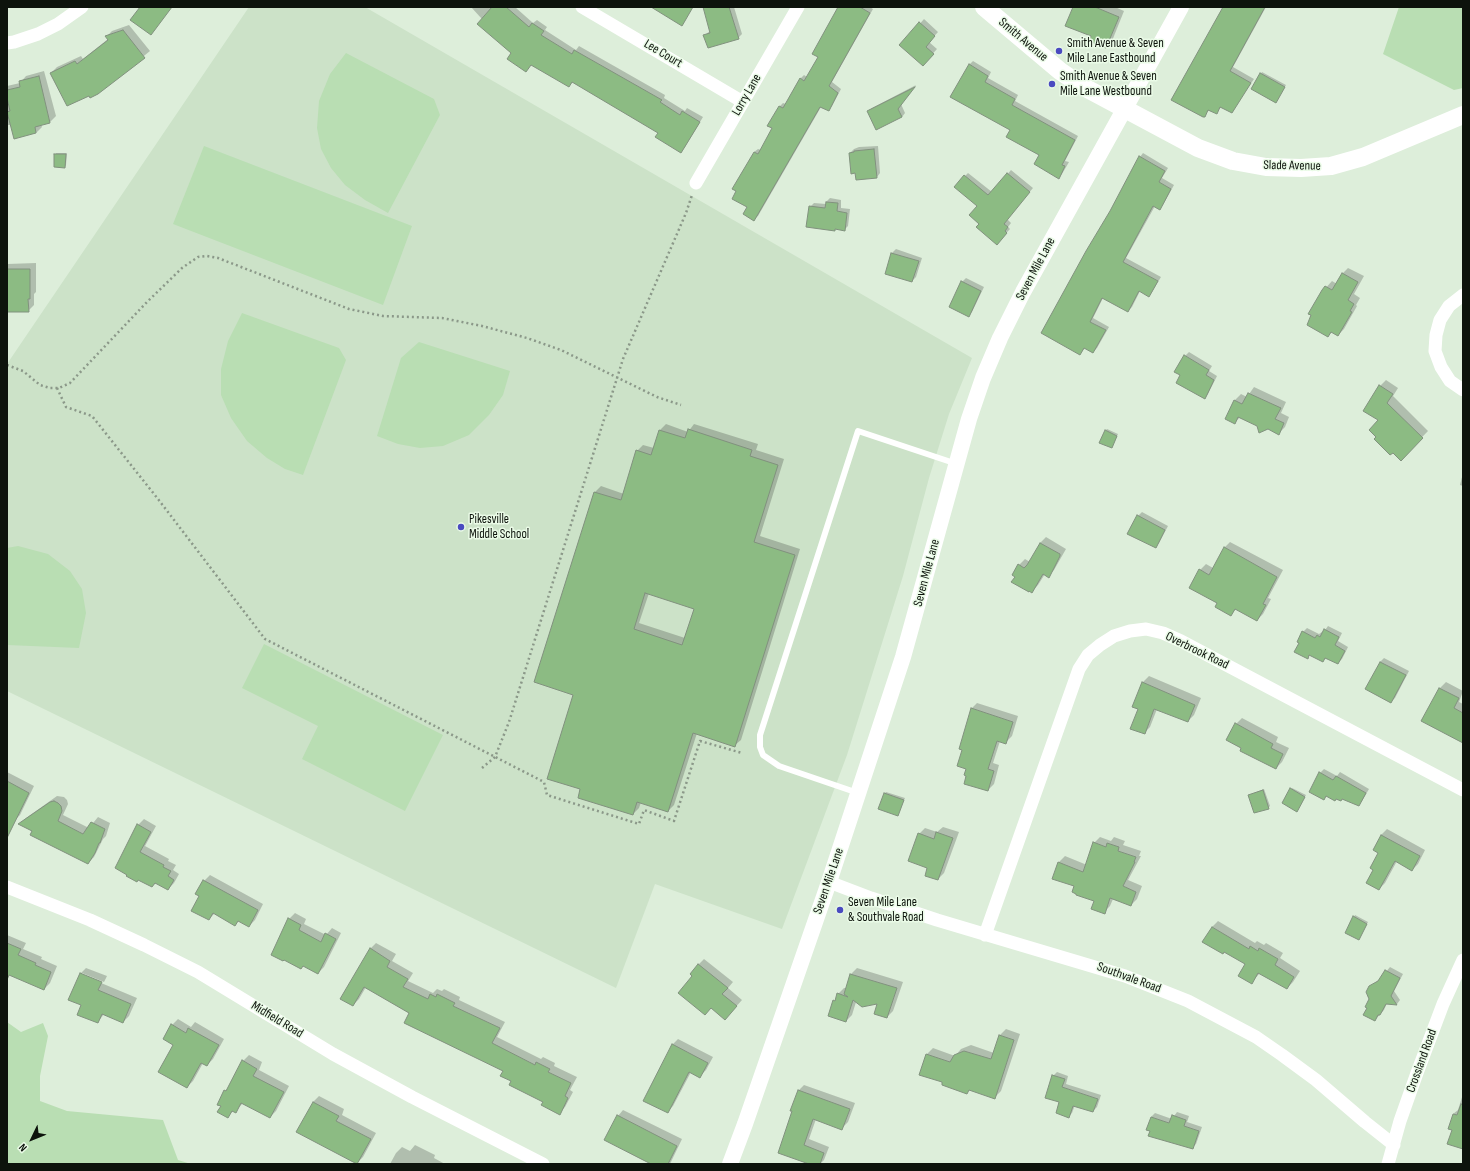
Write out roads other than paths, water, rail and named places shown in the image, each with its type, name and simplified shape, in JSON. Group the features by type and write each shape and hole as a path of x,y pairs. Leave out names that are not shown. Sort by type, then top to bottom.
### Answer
{"main road":[{"name":"Smith Avenue","path":"984,7 1060,71 1082,86 1124,109"},
{"name":"Slade Avenue","path":"1124,109 1198,148 1232,161 1266,167 1301,168 1331,166 1363,157 1463,115"}],"street":[{"path":"7,42 14,42 38,34 58,24 82,7"},
{"name":"Lee Court","path":"582,7 743,102"},
{"name":"Lorry Lane","path":"696,184 798,7"},
{"name":"Seven Mile Lane","path":"730,1164 829,882 903,657 969,419 983,378 1000,338 1023,292 1181,7"},
{"path":"1463,296 1449,306 1440,320 1436,335 1435,351 1441,367 1450,381 1463,390"},
{"name":"Overbrook Road","path":"985,935 1079,669 1088,655 1100,645 1114,636 1125,632 1146,629 1163,633 1181,641 1463,790"},
{"name":"Southvale Road","path":"829,882 871,898 985,935 1125,976 1176,996 1226,1020 1256,1038 1316,1080 1394,1145"},
{"name":"Midfield Road","path":"7,887 90,920 198,972 333,1054 412,1097 543,1164"},
{"name":"Crossland Road","path":"1388,1164 1416,1073 1443,1004 1463,960"}],"lane":[{"path":"859,793 779,766 762,755 760,735 858,431 957,464"}],"place":[{"name":"Smith Avenue & Seven Mile Lane Eastbound","path":"1059,51"},
{"name":"Smith Avenue & Seven Mile Lane Westbound","path":"1052,84"},
{"name":"Pikesville Middle School","path":"461,527"},
{"name":"Seven Mile Lane & Southvale Road","path":"840,910"}]}
